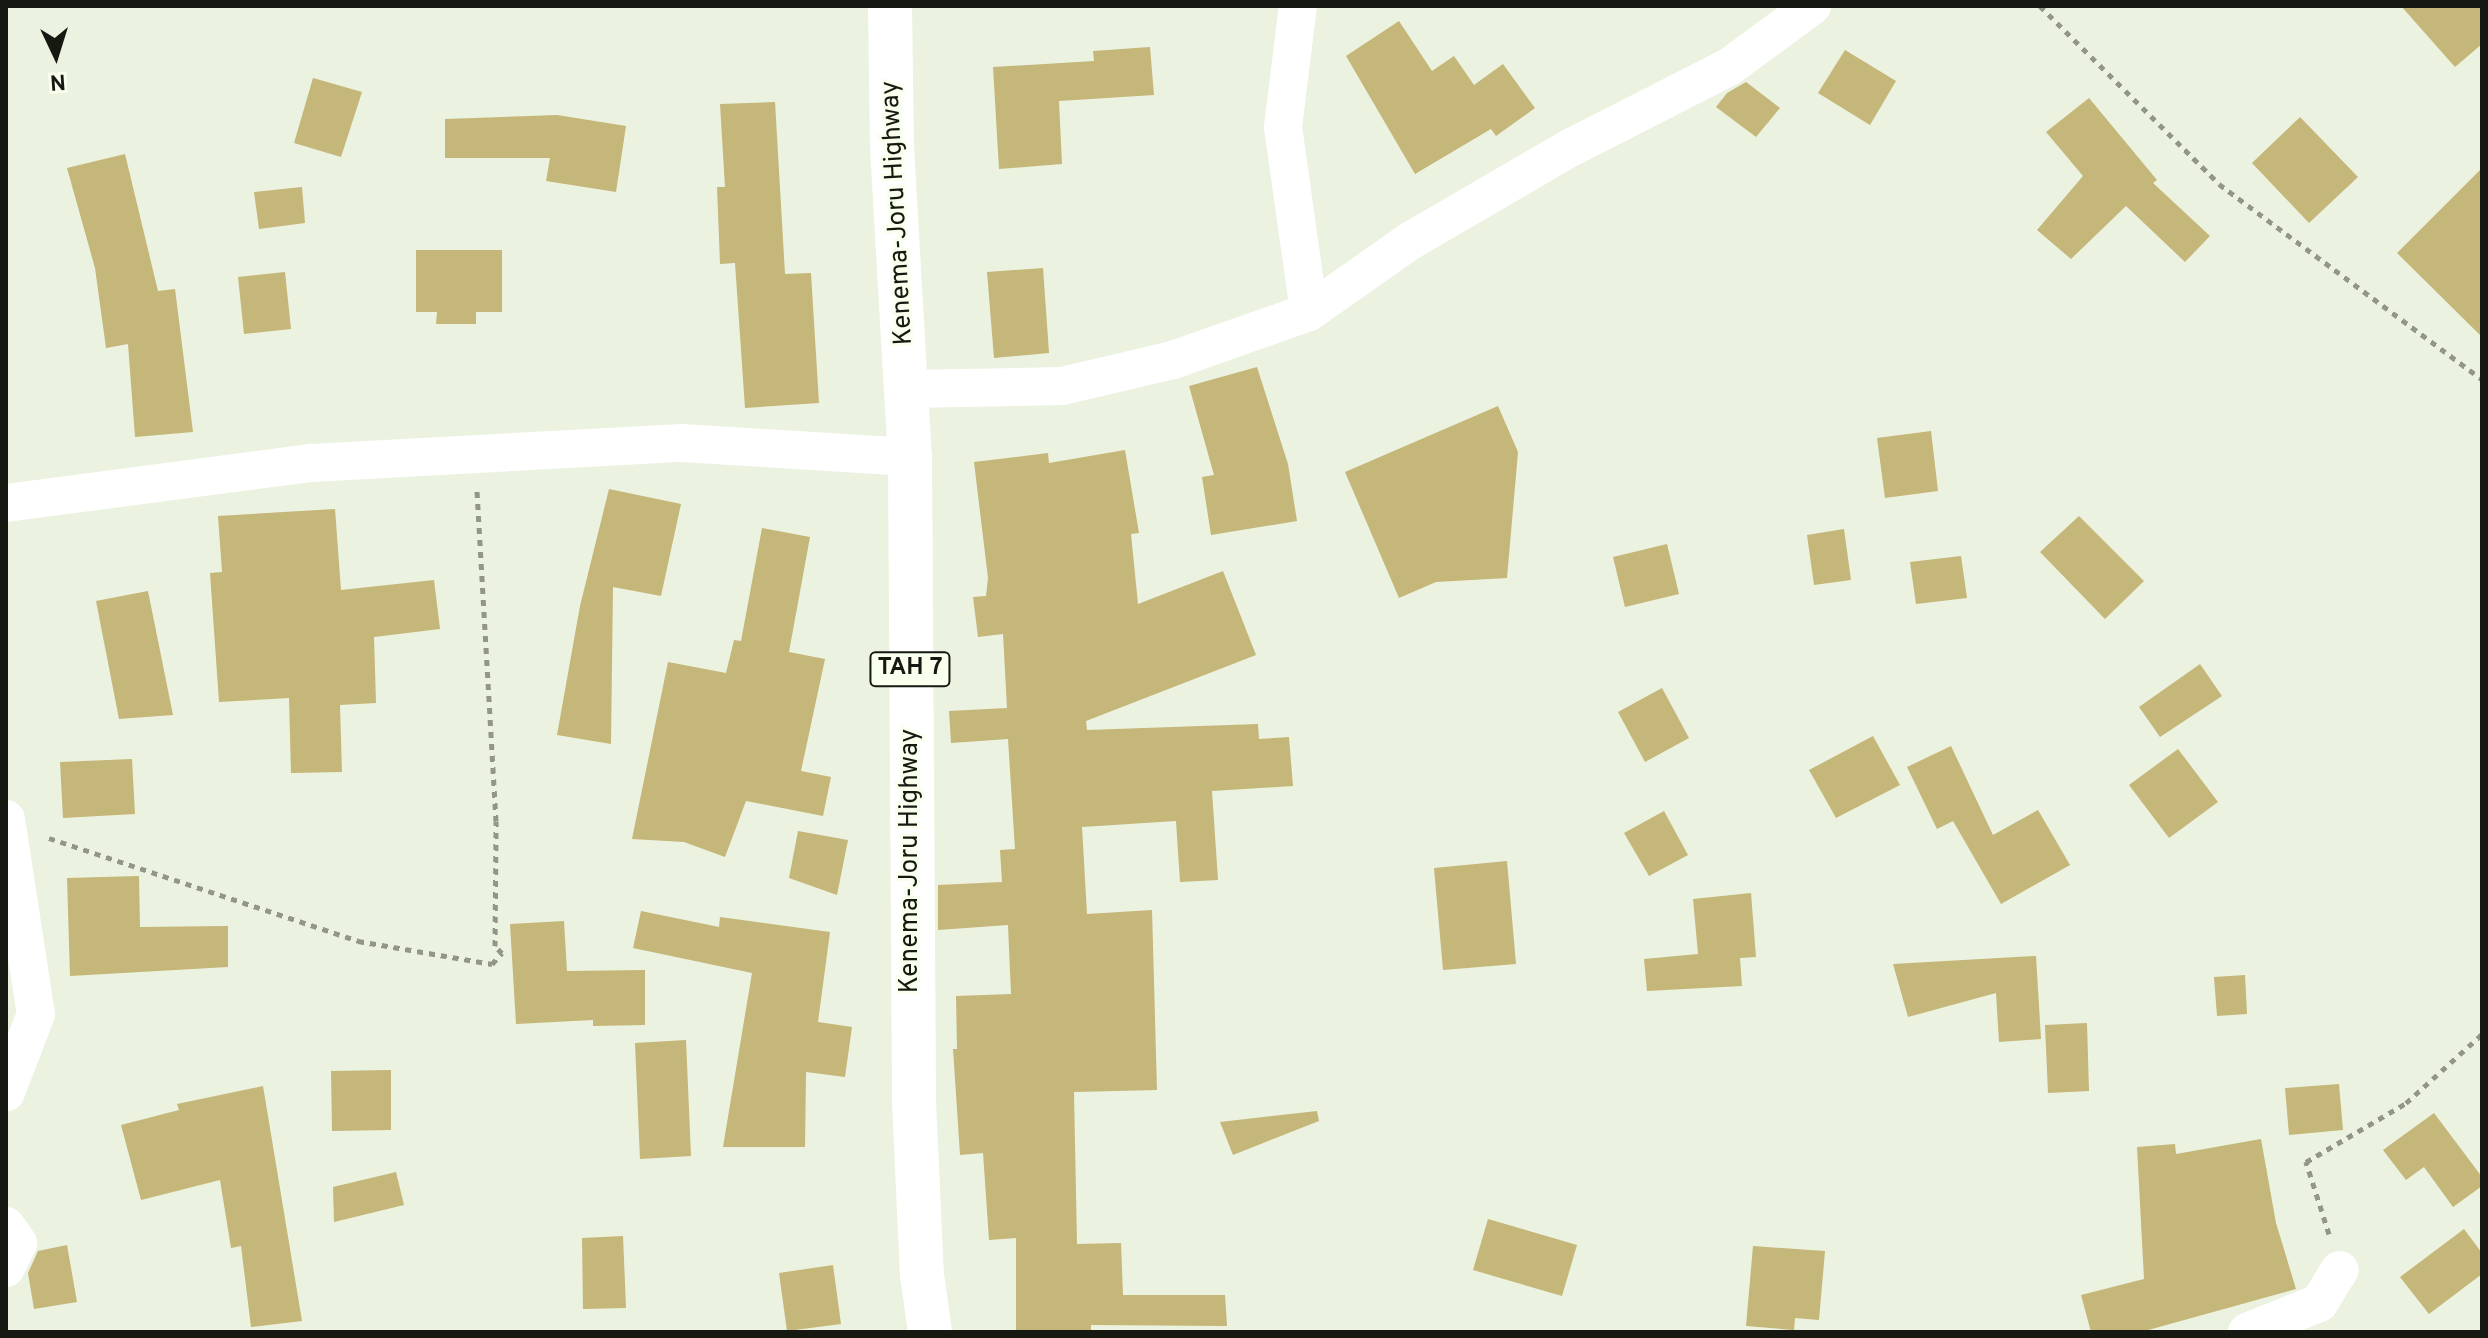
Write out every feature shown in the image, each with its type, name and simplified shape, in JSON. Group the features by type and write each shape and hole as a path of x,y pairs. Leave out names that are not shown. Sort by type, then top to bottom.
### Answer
{"highway":[{"name":"Kenema-Joru Highway","path":"890,6 892,148 910,457 909,897 922,1275 930,1332"}],"street":[{"path":"1298,6 1283,127 1309,312"},
{"path":"908,389 1062,386 1173,360 1309,312 1423,233 1570,148 1729,67 1812,6"},
{"path":"6,503 311,463 682,443 910,457"},
{"path":"6,1092 36,1014 7,821"},
{"path":"6,1226 18,1243 6,1268"},
{"path":"2247,1332 2319,1303 2340,1270"}],"path":[{"path":"2040,6 2219,184 2482,379"},
{"path":"7,821 358,941 492,964 502,953 495,946 496,821 475,454"},
{"path":"2340,1270 2306,1162 2406,1103 2482,1034"}],"building":[{"path":"2401,6 2482,6 2482,44 2455,67"},
{"path":"1399,21 1432,71 1454,56 1474,85 1503,64 1535,108 1496,136 1491,129 1415,174 1346,56"},
{"path":"1150,47 1154,95 1059,101 1062,164 999,169 993,67 1094,61 1093,51"},
{"path":"1845,50 1896,81 1870,125 1818,93"},
{"path":"313,78 362,92 341,157 294,143"},
{"path":"1746,82 1780,108 1756,137 1716,107 1727,93"},
{"path":"2089,98 2157,180 2153,183 2210,236 2185,262 2126,206 2071,259 2037,230 2083,176 2046,132"},
{"path":"775,102 785,274 811,273 819,403 745,408 735,263 720,264 717,187 725,187 720,104"},
{"path":"557,115 626,126 616,192 546,181 550,158 445,158 445,119"},
{"path":"2300,117 2358,177 2309,223 2252,163"},
{"path":"125,154 158,291 175,289 193,432 135,437 128,344 106,348 95,268 67,168"},
{"path":"2482,168 2482,337 2397,253"},
{"path":"302,187 305,223 259,229 254,192"},
{"path":"416,250 502,250 502,312 476,312 476,324 436,324 437,312 416,312"},
{"path":"1043,268 1049,353 994,358 987,272"},
{"path":"285,272 291,329 244,334 238,277"},
{"path":"1257,367 1288,464 1297,521 1211,535 1202,477 1214,475 1189,386"},
{"path":"1498,406 1518,452 1507,578 1436,582 1399,598 1345,472"},
{"path":"1931,431 1938,491 1885,498 1877,438"},
{"path":"1125,450 1139,533 1131,534 1138,604 1223,571 1256,655 1086,721 1087,730 1258,724 1259,739 1289,737 1293,786 1212,791 1218,880 1180,882 1176,821 1082,827 1087,914 1152,910 1157,1090 1074,1092 1077,1244 1121,1243 1123,1295 1225,1295 1227,1326 1091,1325 1091,1332 1016,1332 1016,1238 989,1240 983,1153 960,1155 953,1049 957,1049 956,996 1011,994 1008,925 938,930 938,885 1002,882 1000,850 1015,849 1008,739 951,743 949,711 1007,708 1003,634 978,637 973,597 986,596 988,578 974,462 1048,453 1049,463"},
{"path":"609,489 681,504 661,596 613,587 611,744 557,735 580,606"},
{"path":"335,509 341,590 434,580 440,629 374,637 376,703 340,705 342,772 291,773 289,698 219,702 210,573 222,572 218,516"},
{"path":"2079,516 2144,581 2105,619 2040,552"},
{"path":"762,528 810,537 789,652 825,659 801,771 831,777 823,816 746,801 725,857 684,842 632,839 668,662 726,673 734,640 741,641"},
{"path":"1844,529 1851,580 1814,585 1807,535"},
{"path":"1667,544 1679,594 1625,607 1613,557"},
{"path":"1961,556 1967,598 1916,604 1910,562"},
{"path":"148,591 173,715 119,719 96,601"},
{"path":"2200,664 2222,696 2160,737 2139,707"},
{"path":"1662,688 1689,738 1645,762 1618,712"},
{"path":"1873,736 1900,785 1836,818 1809,770"},
{"path":"1951,746 1993,835 2038,810 2070,865 2001,904 1953,821 1937,829 1907,767"},
{"path":"2178,749 2218,802 2169,838 2129,785"},
{"path":"132,759 135,814 63,818 60,762"},
{"path":"1664,811 1688,855 1649,876 1624,833"},
{"path":"798,831 848,840 837,895 789,878"},
{"path":"1507,861 1516,964 1443,970 1434,868"},
{"path":"139,876 140,927 228,926 228,967 70,976 67,878"},
{"path":"1751,893 1756,957 1740,958 1742,986 1647,991 1644,959 1698,954 1693,899"},
{"path":"641,911 719,927 720,917 830,932 818,1022 852,1027 845,1077 806,1072 805,1147 723,1147 752,973 633,948"},
{"path":"564,921 567,971 645,970 645,1025 593,1026 593,1020 516,1024 510,924"},
{"path":"2036,956 2041,1039 1999,1042 1996,993 1908,1017 1893,964"},
{"path":"2245,975 2247,1014 2217,1016 2214,977"},
{"path":"2087,1023 2089,1091 2048,1093 2045,1025"},
{"path":"686,1040 691,1156 640,1159 635,1043"},
{"path":"391,1070 391,1130 332,1131 331,1071"},
{"path":"2339,1084 2343,1130 2289,1135 2285,1088"},
{"path":"263,1086 302,1321 251,1327 241,1246 231,1248 220,1180 141,1200 121,1125 179,1110 177,1104"},
{"path":"1317,1111 1319,1121 1233,1155 1220,1122"},
{"path":"2434,1113 2482,1177 2482,1186 2453,1207 2424,1167 2406,1180 2383,1150"},
{"path":"2261,1139 2276,1223 2296,1289 2141,1332 2091,1332 2081,1295 2144,1279 2137,1147 2175,1144 2176,1154"},
{"path":"396,1172 404,1205 334,1222 333,1187"},
{"path":"1488,1219 1577,1245 1562,1296 1473,1270"},
{"path":"2464,1229 2482,1253 2482,1274 2429,1314 2400,1277"},
{"path":"623,1236 626,1308 583,1309 582,1238"},
{"path":"67,1245 77,1302 34,1309 28,1273 38,1251"},
{"path":"1753,1246 1825,1251 1819,1320 1795,1318 1794,1330 1746,1326"},
{"path":"833,1265 841,1324 787,1331 779,1273"}]}
